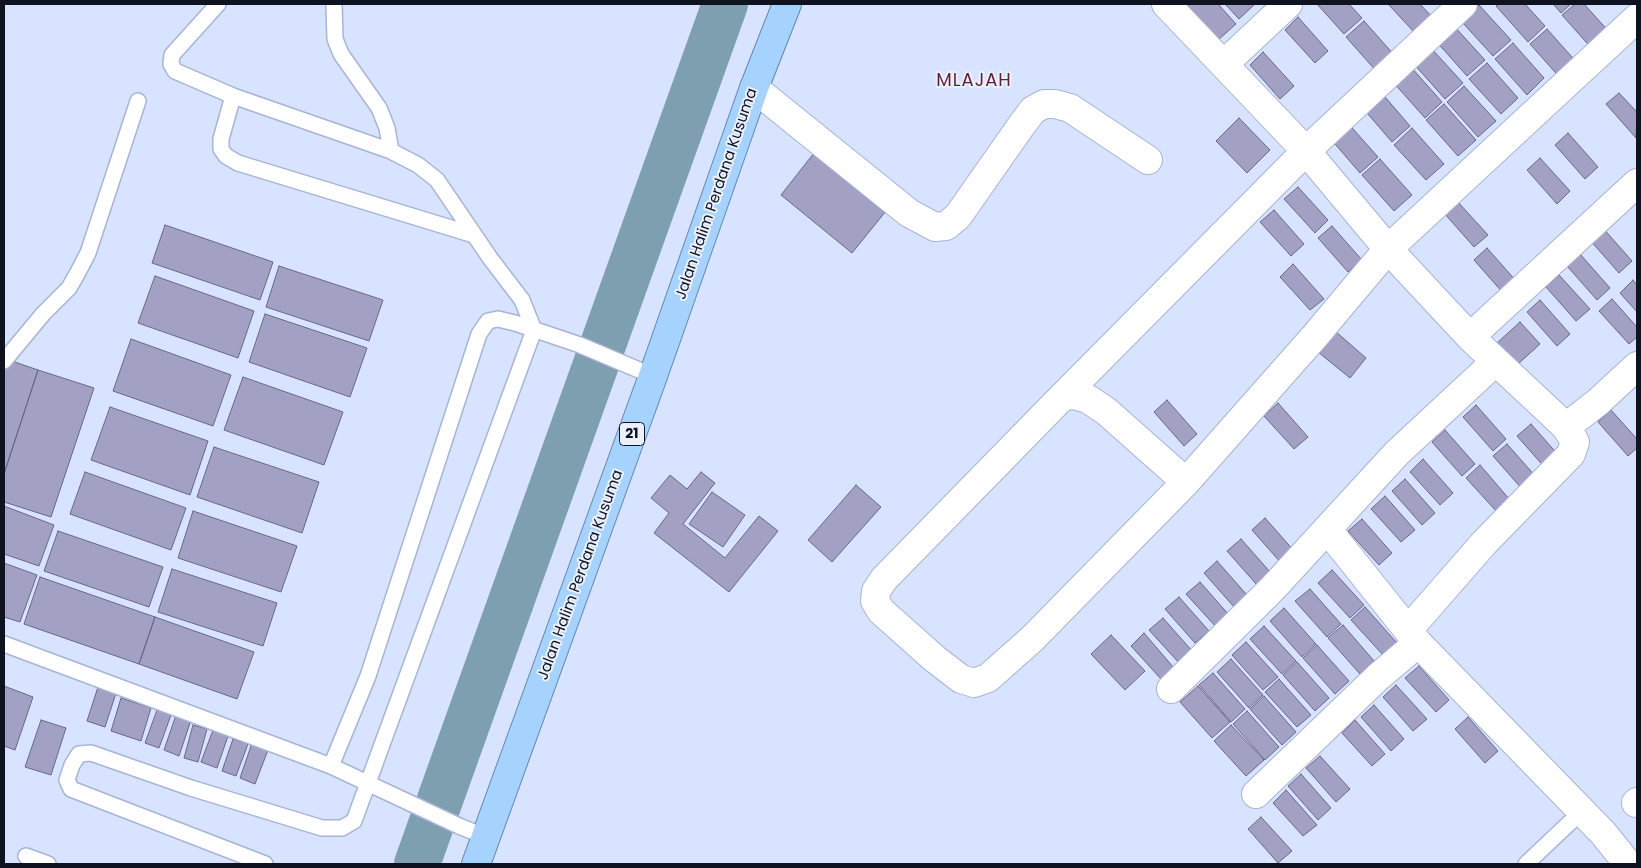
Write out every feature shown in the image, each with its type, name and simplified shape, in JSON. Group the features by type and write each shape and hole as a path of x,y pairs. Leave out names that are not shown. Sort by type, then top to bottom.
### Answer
{"highway":[{"name":"Jalan Halim Perdana Kusuma","path":"476,864 653,376 754,88 787,4"}],"street":[{"path":"1166,4 1306,151 1388,249 1470,337 1566,427 1575,442 1571,454 1484,543 1413,636 1378,677 1256,794"},
{"path":"1224,64 1288,4"},
{"path":"1463,4 1306,151 884,579 876,591 875,601 881,611 935,659 962,679 974,682 988,678 1008,662 1186,482 1315,336 1388,249 1637,18"},
{"path":"754,88 909,213 935,227 946,226 958,216 1033,110 1044,104 1055,104 1070,108 1148,160"},
{"path":"1470,337 1635,189"},
{"path":"1171,688 1273,588 1397,453 1495,362"},
{"path":"1566,427 1637,366"},
{"path":"1063,396 1074,395 1088,399 1106,411 1186,482"},
{"path":"1327,528 1413,636 1602,833 1628,864"}],"lane":[{"path":"218,4 172,55 171,64 175,71 233,96 391,152 418,164 437,180 474,235 522,300 534,330 354,821 342,828 322,828 191,788 91,753 79,754 72,764 67,780 71,789 265,864"},
{"path":"334,4 335,38 341,54 378,108 387,128 391,152"},
{"path":"233,96 221,149 232,160 474,235"},
{"path":"4,361 43,314 69,288 88,253 138,101"},
{"path":"331,766 368,676 479,334 488,321 498,318 580,345 624,362 653,376"},
{"path":"4,644 331,766 486,837"},
{"path":"1526,864 1580,812"},
{"path":"26,856 48,864"}],"building":[{"path":"1186,4 1218,4 1236,24 1218,40"},
{"path":"1225,4 1255,4 1239,19"},
{"path":"1317,4 1349,4 1362,18 1344,34"},
{"path":"1388,4 1420,4 1432,17 1415,33"},
{"path":"1499,4 1525,4 1545,26 1528,42 1496,6"},
{"path":"1553,4 1571,4 1561,13"},
{"path":"1575,4 1584,4 1612,35 1594,51 1562,15"},
{"path":"1479,5 1511,40 1493,56 1461,21"},
{"path":"1298,17 1328,51 1315,63 1285,30"},
{"path":"1364,21 1396,57 1378,73 1346,37"},
{"path":"1453,25 1485,60 1467,76 1435,40"},
{"path":"1547,29 1579,65 1562,80 1530,44"},
{"path":"1513,43 1544,78 1527,95 1495,59"},
{"path":"1430,47 1463,83 1445,99 1413,63"},
{"path":"1263,52 1294,86 1280,99 1250,65"},
{"path":"1487,63 1518,98 1501,114 1469,79"},
{"path":"1410,66 1442,102 1425,118 1393,82"},
{"path":"1464,86 1496,121 1478,137 1447,102"},
{"path":"1379,90 1410,126 1392,142 1361,106"},
{"path":"1619,93 1637,112 1636,138 1606,104"},
{"path":"1444,104 1476,140 1458,156 1426,120"},
{"path":"1239,118 1270,150 1247,173 1216,141"},
{"path":"1346,121 1378,157 1360,173 1329,137"},
{"path":"1412,128 1444,164 1426,180 1394,145"},
{"path":"1568,133 1598,167 1585,179 1555,145"},
{"path":"814,153 886,211 852,253 781,195"},
{"path":"1540,158 1570,191 1557,204 1527,170"},
{"path":"1380,159 1412,195 1394,211 1362,175"},
{"path":"1298,187 1328,220 1315,233 1284,199"},
{"path":"1457,201 1488,235 1474,247 1444,213"},
{"path":"1274,210 1304,244 1291,256 1260,222"},
{"path":"165,225 273,262 260,300 152,263"},
{"path":"1332,226 1362,260 1348,272 1318,238"},
{"path":"1602,227 1632,261 1619,273 1589,239"},
{"path":"1487,248 1517,282 1504,294 1474,260"},
{"path":"1580,254 1610,288 1597,300 1567,266"},
{"path":"1293,264 1324,299 1310,310 1280,277"},
{"path":"279,266 383,300 369,341 266,307"},
{"path":"1559,275 1590,309 1576,321 1546,287"},
{"path":"155,276 254,311 238,358 138,323"},
{"path":"1633,280 1637,285 1637,312 1620,293"},
{"path":"1612,299 1637,327 1637,337 1629,344 1599,311"},
{"path":"1540,300 1570,334 1557,346 1527,312"},
{"path":"265,314 367,348 350,397 249,362"},
{"path":"1520,322 1540,344 1517,365 1497,343"},
{"path":"1335,331 1366,358 1350,378 1318,352"},
{"path":"131,339 231,375 213,426 113,391"},
{"path":"6,359 38,370 4,474 4,367"},
{"path":"38,370 94,388 51,517 4,502 4,474"},
{"path":"243,377 343,412 324,465 224,430"},
{"path":"1167,400 1197,434 1184,446 1154,412"},
{"path":"1278,403 1308,437 1294,449 1264,416"},
{"path":"1476,405 1506,439 1493,451 1463,417"},
{"path":"110,407 208,441 190,495 91,460"},
{"path":"1611,410 1637,439 1637,448 1628,456 1598,422"},
{"path":"1531,424 1561,458 1547,470 1517,436"},
{"path":"1445,430 1475,464 1462,476 1432,442"},
{"path":"1507,444 1537,478 1523,490 1493,456"},
{"path":"214,447 319,482 302,533 197,497"},
{"path":"1423,459 1453,493 1440,505 1410,472"},
{"path":"1480,465 1510,500 1497,512 1466,478"},
{"path":"85,472 186,508 171,550 70,514"},
{"path":"701,472 715,483 683,524 725,558 759,516 778,531 729,592 654,533 669,513 651,498 670,475 687,489"},
{"path":"1405,479 1435,513 1422,525 1392,491"},
{"path":"856,485 881,507 832,562 808,540"},
{"path":"712,492 745,515 723,547 689,524"},
{"path":"1385,496 1415,530 1401,542 1371,509"},
{"path":"4,506 54,525 39,566 4,554"},
{"path":"193,511 297,546 281,592 178,558"},
{"path":"1265,518 1295,552 1282,564 1252,530"},
{"path":"1362,519 1392,553 1379,565 1348,531"},
{"path":"58,531 163,567 149,607 44,571"},
{"path":"1241,539 1271,573 1257,585 1227,551"},
{"path":"1217,561 1247,595 1234,607 1204,573"},
{"path":"4,563 37,575 20,622 4,617"},
{"path":"172,569 277,603 263,646 158,612"},
{"path":"1332,570 1364,605 1350,618 1318,583"},
{"path":"40,577 155,617 139,664 24,624"},
{"path":"1200,582 1230,616 1217,628 1186,594"},
{"path":"1310,589 1341,624 1327,637 1295,601"},
{"path":"1179,597 1209,631 1195,643 1165,609"},
{"path":"1365,607 1397,643 1383,655 1351,620"},
{"path":"1284,608 1316,644 1302,657 1270,621"},
{"path":"155,617 254,652 237,699 139,664"},
{"path":"1163,618 1193,652 1180,664 1149,630"},
{"path":"1343,625 1374,661 1360,674 1328,638"},
{"path":"1264,626 1296,661 1282,674 1250,639"},
{"path":"1144,633 1174,668 1161,679 1131,646"},
{"path":"1111,635 1145,671 1125,690 1091,654"},
{"path":"1246,642 1278,677 1263,690 1232,655"},
{"path":"1317,645 1349,681 1335,694 1303,658"},
{"path":"1231,659 1263,695 1249,708 1217,672"},
{"path":"1297,662 1329,698 1315,711 1283,675"},
{"path":"1419,666 1449,700 1436,712 1405,678"},
{"path":"1213,673 1245,709 1231,722 1199,685"},
{"path":"1279,679 1311,715 1297,727 1265,692"},
{"path":"1396,685 1427,719 1413,731 1383,697"},
{"path":"4,686 33,697 15,750 4,746"},
{"path":"1198,686 1230,722 1212,738 1180,702"},
{"path":"98,687 116,693 105,727 87,721"},
{"path":"1264,696 1296,732 1282,745 1250,709"},
{"path":"121,698 151,708 141,741 111,731"},
{"path":"1374,705 1404,739 1391,751 1361,717"},
{"path":"157,710 171,715 159,748 145,743"},
{"path":"1247,711 1279,747 1265,760 1233,724"},
{"path":"176,715 191,720 179,756 164,750"},
{"path":"1468,717 1498,751 1485,763 1455,729"},
{"path":"41,720 66,728 51,775 25,767"},
{"path":"1355,720 1385,754 1372,766 1342,733"},
{"path":"193,725 207,729 198,762 184,758"},
{"path":"1231,725 1264,760 1246,776 1214,741"},
{"path":"213,730 228,736 217,768 201,762"},
{"path":"233,739 248,744 236,776 222,771"},
{"path":"252,743 268,750 255,784 240,778"},
{"path":"1320,756 1350,789 1336,802 1306,768"},
{"path":"1301,774 1331,808 1318,820 1288,786"},
{"path":"1286,790 1317,825 1303,836 1273,803"},
{"path":"1261,817 1292,851 1278,863 1248,829"}],"waterway":[{"path":"417,864 725,4"}],"district":[{"name":"MLAJAH","path":"974,81"}]}
